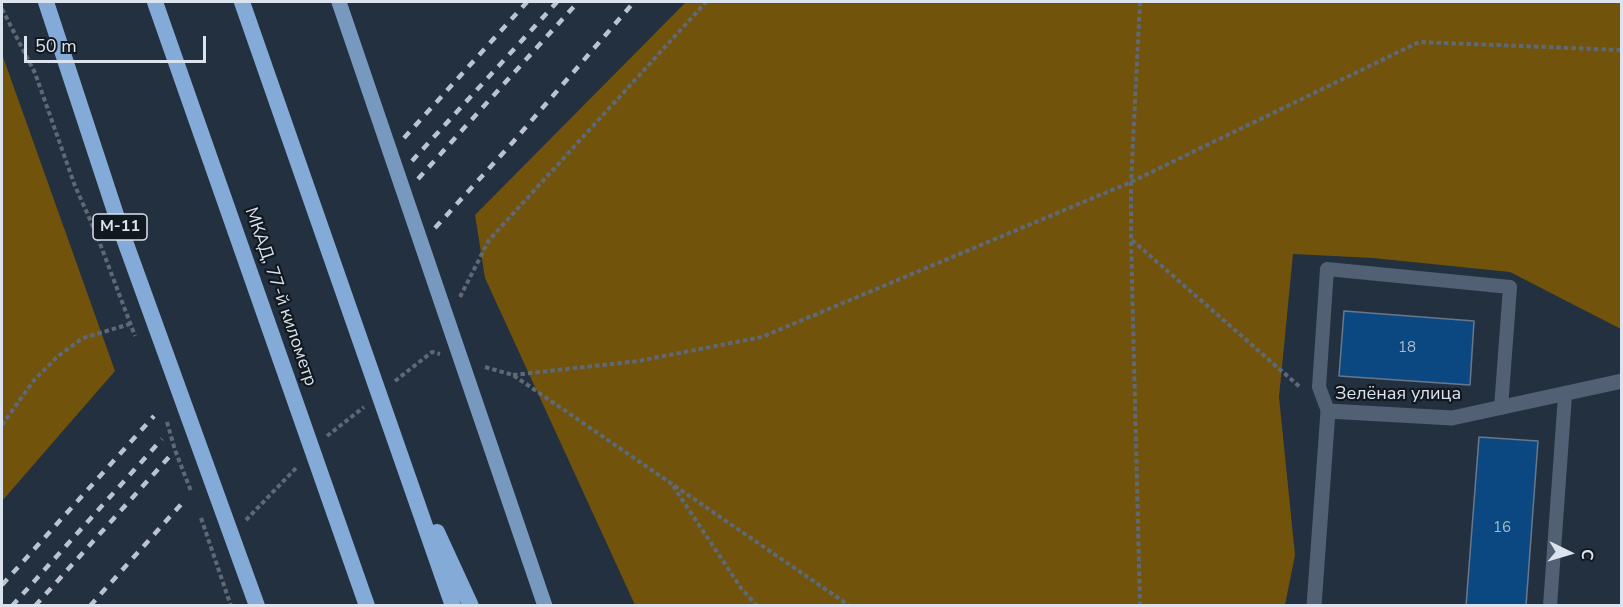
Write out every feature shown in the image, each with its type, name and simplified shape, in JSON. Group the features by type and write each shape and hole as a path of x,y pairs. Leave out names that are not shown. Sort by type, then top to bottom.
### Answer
{"highway":[{"name":"М-11","path":"46,2 122,233 257,606"},
{"name":"МКАД, 77-й километр","path":"155,2 367,606"},
{"path":"242,2 453,606"},
{"path":"399,450 471,606"}],"main road":[{"path":"339,2 544,606"}],"street":[{"name":"Зелёная улица","path":"1314,606 1328,411 1452,418 1622,381"}],"lane":[{"path":"1328,411 1319,387 1327,269 1510,287 1501,408"},
{"path":"1550,606 1565,395"}],"path":[{"path":"458,301 489,240 706,2"},
{"path":"1140,2 1131,182 1140,606"},
{"path":"2,9 35,74 75,186 96,233 139,346"},
{"path":"513,375 638,361 762,337 1131,182 1419,42 1622,50"},
{"path":"1131,240 1301,388"},
{"path":"2,425 34,380 58,356 83,338 130,324"},
{"path":"387,387 432,352 437,342"},
{"path":"432,352 442,355"},
{"path":"483,366 513,375 850,606"},
{"path":"325,438 369,402"},
{"path":"165,415 175,450 192,492"},
{"path":"245,522 301,463"},
{"path":"671,483 741,588 757,606"},
{"path":"200,513 231,606"},
{"path":"213,556 221,547"}],"shaded area":[{"path":"686,2 1621,2 1621,329 1510,272 1373,258 1293,254 1279,397 1295,555 1285,605 635,605 485,278 475,215"},
{"path":"2,54 115,371 2,501"}],"building":[{"path":"1344,311 1474,321 1470,385 1339,376"},
{"path":"1479,437 1538,441 1526,606 1466,606"}],"railway":[{"path":"404,138 527,2"},
{"path":"412,161 557,2"},
{"path":"418,179 578,2"},
{"path":"435,228 634,2"},
{"path":"2,585 154,416"},
{"path":"12,606 162,439"},
{"path":"35,606 169,457"},
{"path":"90,606 184,501"}]}
